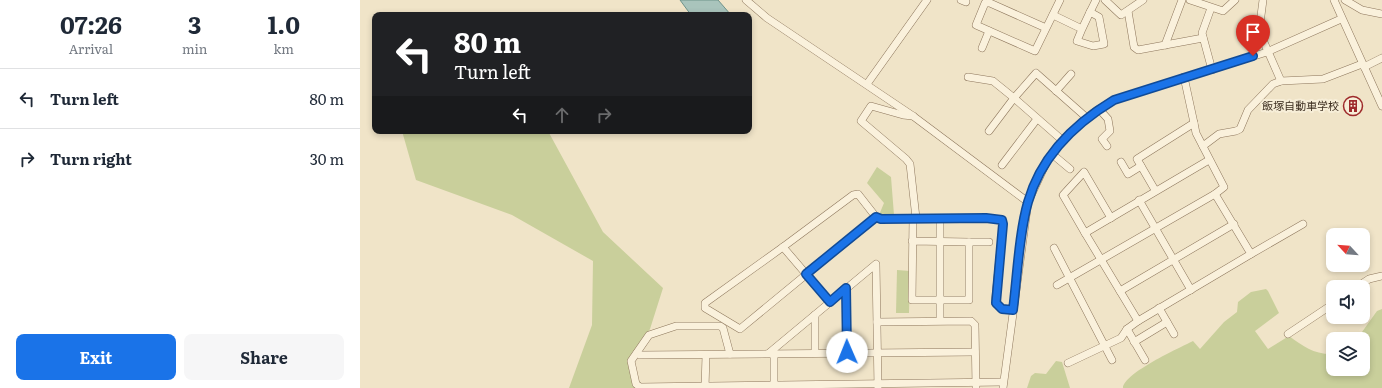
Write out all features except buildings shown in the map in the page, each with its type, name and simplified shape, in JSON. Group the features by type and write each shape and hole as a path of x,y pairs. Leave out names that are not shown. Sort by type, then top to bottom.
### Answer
{"street":[{"path":"746,0 767,18 913,116 1028,202"},
{"path":"867,84 927,0"},
{"path":"961,0 966,2 966,0"},
{"path":"1046,28 990,3 985,3 976,25 1035,51 1060,0"},
{"path":"1090,12 1099,17 1104,44 1093,46 1077,41 1082,29 1090,12 1096,0"},
{"path":"1105,0 1121,15 1143,0"},
{"path":"1165,45 1182,0"},
{"path":"1190,0 1223,11 1235,0"},
{"path":"1263,0 1258,27 1267,52 1281,81"},
{"path":"1334,0 1341,19 1382,106"},
{"path":"1345,0 1362,10 1382,14"},
{"path":"1211,8 1202,33 1212,70"},
{"path":"1128,11 1134,47 1138,50 1203,38"},
{"path":"1053,15 1082,29"},
{"path":"730,354 724,328 720,326 676,326 649,335 631,361 636,384 640,387 1003,385 1028,202 1038,177 1062,140 1087,118 1114,100 1267,52 1341,19"},
{"path":"982,48 989,31"},
{"path":"1203,146 1219,134 1240,129 1248,110 1267,88 1281,81 1323,79 1382,58"},
{"path":"989,131 1036,72 1087,118"},
{"path":"1056,90 1071,74"},
{"path":"968,77 993,81 1062,140"},
{"path":"1057,285 1102,261 1215,194 1224,187 1196,133 1184,77"},
{"path":"913,116 903,116 870,106 861,122 910,164 914,218 912,241 912,300 969,300 970,242"},
{"path":"1099,109 1110,124 1110,131 1102,139 1107,146"},
{"path":"1002,165 1038,119"},
{"path":"1155,190 1137,158 1194,123"},
{"path":"1052,154 1070,169"},
{"path":"1085,233 1155,190 1209,160"},
{"path":"1121,162 1128,174 1141,166"},
{"path":"1111,218 1084,172 1063,196 1138,321"},
{"path":"876,217 740,329 705,308 705,303 784,247 853,195 858,194 876,217 881,219 986,218 1002,220 1003,224 996,303 1002,309 1013,310"},
{"path":"1215,194 1251,254"},
{"path":"1139,200 1191,290"},
{"path":"940,219 940,317"},
{"path":"1120,291 1234,224"},
{"path":"1068,363 1105,347 1121,338 1127,329 1138,321 1303,224"},
{"path":"912,241 989,242"},
{"path":"784,247 830,302"},
{"path":"1054,248 1112,360"},
{"path":"771,353 876,264 878,386"},
{"path":"1368,280 1382,276"},
{"path":"846,288 847,352"},
{"path":"1159,308 1174,334"},
{"path":"1288,334 1326,309"},
{"path":"815,315 815,353"},
{"path":"877,322 971,322 975,325 974,352 976,386"},
{"path":"1134,342 1167,322"},
{"path":"1127,329 1144,360"},
{"path":"637,353 640,355 706,355 847,352 974,352"},
{"path":"771,353 774,387"},
{"path":"705,387 706,355"}],"green space":[{"path":"403,134 550,134 603,232 663,288 650,329 629,361 635,388 569,388 592,325 593,261 512,215 416,180"},
{"path":"877,167 891,177 894,215 879,215 884,203 867,183"},
{"path":"897,270 910,271 909,313 896,313"},
{"path":"1266,289 1279,313 1255,331 1268,349 1289,336 1313,351 1326,354 1326,376 1370,376 1370,332 1362,332 1368,324 1370,324 1370,321 1377,311 1382,309 1382,388 1123,388 1132,375 1176,349 1193,341 1200,349 1224,322 1237,312 1238,302 1251,292"},
{"path":"1056,361 1062,362 1070,388 1027,388 1031,376 1035,373 1046,374"}],"water":[{"path":"680,0 718,0 728,12 689,12"}],"place":[{"name":"飯塚自動車学校","path":"1353,106"}],"route":[{"path":"847,352 846,288 830,302 806,274 876,217 881,219 986,218 1002,220 1003,224 996,303 998,307 1002,309 1013,310 1022,233 1028,202 1038,177 1062,140 1093,112 1114,100 1176,79 1212,70 1253,56"}]}
